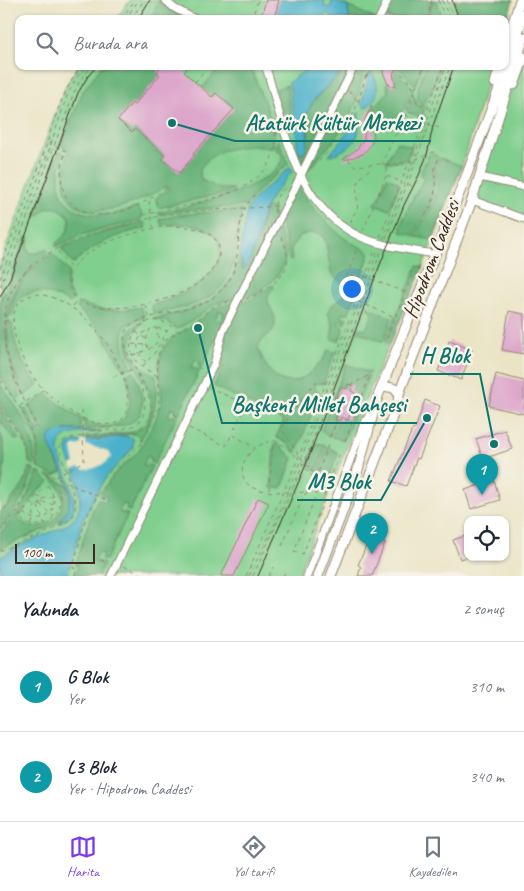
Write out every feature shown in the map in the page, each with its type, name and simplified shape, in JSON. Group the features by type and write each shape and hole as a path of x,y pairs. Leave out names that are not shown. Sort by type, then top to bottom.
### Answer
{"main road":[{"path":"509,36 520,0"},
{"name":"Hipodrom Caddesi","path":"509,60 524,14"},
{"name":"Hipodrom Caddesi","path":"509,65 524,37"},
{"path":"496,127 524,57"},
{"name":"Hipodrom Caddesi","path":"318,576 357,472 378,396 383,388 467,174 505,72"},
{"name":"Hipodrom Caddesi","path":"331,576 398,402 399,394 480,178 496,127 505,72"},
{"path":"383,388 388,386 395,388 399,394"},
{"path":"377,404 387,412 394,412"}],"street":[{"path":"165,0 174,8 187,15"},
{"path":"381,15 388,0"},
{"path":"266,70 292,156 310,193 324,211 342,227 381,244 428,253"},
{"path":"110,576 210,373 223,331 352,70"},
{"path":"480,178 524,187"},
{"path":"472,200 524,219"},
{"name":"Hipodrom Caddesi","path":"307,576 363,426 377,404"}],"path":[{"path":"124,15 135,0"},
{"path":"128,15 139,0"},
{"path":"134,15 144,0"},
{"path":"253,15 258,0"},
{"path":"428,15 432,0"},
{"path":"438,0 444,13"},
{"path":"442,0 449,15"},
{"path":"444,13 447,1"},
{"path":"447,1 452,15"},
{"path":"0,268 65,91 79,70"},
{"path":"0,279 67,96 83,70"},
{"path":"0,287 74,93 80,80 89,70"},
{"path":"195,82 205,70"},
{"path":"310,169 335,144 348,125 359,102 367,70"},
{"path":"365,78 370,70"},
{"path":"398,70 415,89 418,104 421,105 430,100"},
{"path":"382,163 422,70"},
{"path":"253,576 292,493 363,304 381,244 441,70"},
{"path":"250,576 300,462 405,183 445,70"},
{"path":"246,576 298,459 364,276 381,244 408,184 449,70"},
{"path":"344,86 359,102"},
{"path":"372,126 404,115 439,128"},
{"path":"143,215 224,195 254,180 265,170 271,158 276,133"},
{"path":"47,143 66,151 63,160 61,183 67,199 74,207 87,213 111,213 126,210 149,200 168,188"},
{"path":"348,159 354,166 410,162 434,152"},
{"path":"411,236 431,206 435,189 434,167 440,156"},
{"path":"363,232 386,176 387,169 382,163"},
{"path":"350,224 352,216 357,212 358,207 356,186 359,179 369,170 369,164"},
{"path":"83,432 123,432 140,427 146,422 150,410 149,402 143,383 125,346 124,336 126,329 131,324 144,319 200,304 219,293 235,266 242,216 246,208 255,195 289,165"},
{"path":"386,176 413,186"},
{"path":"276,219 274,207 280,192 296,182"},
{"path":"149,200 153,228"},
{"path":"39,430 10,367 5,344 4,321 7,304 16,285 37,261 55,249 91,234 152,218 171,214 286,206"},
{"path":"169,226 197,228 204,231 217,242 219,252 216,261 207,274 192,286 168,298 132,307 97,307 78,300 70,290 69,282 72,270 81,259 104,244 124,236 153,228 169,226"},
{"path":"240,300 252,296 284,273 288,262 280,231"},
{"path":"53,245 72,270"},
{"path":"344,284 358,246"},
{"path":"384,346 416,264"},
{"path":"364,276 405,293"},
{"path":"274,282 276,286"},
{"path":"36,294 53,297 72,307 90,323 102,338 113,353 123,373 128,400 123,416 114,423 104,425 82,418 62,405 34,377 22,356 15,338 14,320 16,309 22,300 36,294"},
{"path":"72,307 78,300"},
{"path":"75,576 76,569 73,568 85,521 96,496 109,476 124,459 136,450 145,436 160,402 157,358 163,343 216,305 235,300"},
{"path":"355,301 395,317"},
{"path":"146,304 150,321"},
{"path":"144,319 148,331 146,345 149,349"},
{"path":"4,321 14,320"},
{"path":"158,377 142,366 133,356 131,344 135,331 150,321 160,320 178,331"},
{"path":"142,366 157,350 170,326"},
{"path":"146,362 139,353 137,344 140,335 152,328 168,332"},
{"path":"153,348 158,337 156,328"},
{"path":"135,331 146,339"},
{"path":"131,344 146,345"},
{"path":"133,356 153,348 160,351"},
{"path":"197,367 210,373"},
{"path":"113,377 135,368"},
{"path":"0,551 53,529 72,518 76,504 65,472 60,445 63,440 83,432 114,430 130,426 141,420 145,401 135,368"},
{"path":"345,441 370,375 350,385"},
{"path":"0,380 19,406 32,432 35,445 35,468 29,489 16,512 0,532"},
{"path":"325,493 315,479 292,451 282,443 273,440 255,448 249,453 243,464 242,472 244,480 256,489 292,493 320,488 320,480 300,457 281,428 315,382 326,383"},
{"path":"174,414 226,446 246,405 204,384"},
{"path":"19,406 44,389"},
{"path":"0,406 22,438 27,464 20,488 0,514"},
{"path":"55,478 84,461 82,410"},
{"path":"330,438 337,420"},
{"path":"232,434 255,448"},
{"path":"269,490 273,440"},
{"path":"328,445 315,479 314,488 316,495 294,551 303,554 322,507 325,493 340,453"},
{"path":"149,463 162,469"},
{"path":"27,464 106,500"},
{"path":"16,512 19,518 32,525 45,524 54,518 60,506 61,494 52,481 41,471"},
{"path":"19,518 36,496 52,481"},
{"path":"23,513 33,519 42,518 50,514 54,505 54,496 47,485"},
{"path":"282,546 304,495 314,488"},
{"path":"32,525 39,503 61,494"},
{"path":"36,496 45,524"},
{"path":"31,503 60,506"},
{"path":"39,503 54,518"},
{"path":"125,511 138,517"},
{"path":"101,560 144,576"},
{"path":"269,576 273,567"}],"green space":[{"path":"130,0 513,0 508,15 119,15"},
{"path":"395,0 432,0 427,15 388,15 389,4"},
{"path":"433,0 436,0 442,15 429,15"},
{"path":"454,0 513,0 509,15 460,15"},
{"path":"159,1 178,15 152,15"},
{"path":"348,6 367,15 349,15"},
{"path":"524,57 524,219 472,200 496,127"},
{"path":"75,70 491,70 462,166 423,266 331,487 298,576 0,576 0,263 69,80"},
{"path":"99,70 158,70 157,72 160,75 118,120 132,132 135,129 165,156 163,159 179,173 194,156 193,154 234,109 216,93 212,97 202,88 218,70 252,70 275,129 273,148 254,146 233,148 214,155 206,162 200,170 201,180 221,189 234,189 225,193 159,208 156,198 169,189 167,186 129,204 109,209 91,210 77,206 67,195 64,176 69,149 61,146 83,91"},
{"path":"342,70 350,70 301,164 298,150 302,155 307,141 307,115 309,109 312,103"},
{"path":"354,70 365,70 357,99 347,88"},
{"path":"395,70 414,89 407,105 395,117 371,123 373,109 388,92 387,82 392,87 396,86 393,74"},
{"path":"401,70 421,70 415,85"},
{"path":"425,70 439,70 430,94 421,103 418,101 418,88"},
{"path":"287,85 291,118 283,114 276,89"},
{"path":"346,89 357,101 352,112 341,131 306,172"},
{"path":"414,96 418,106 425,105 422,118 407,112"},
{"path":"278,139 288,164 254,194 245,206 188,210 160,215 158,213 230,194 250,186 267,176 279,166 282,155 276,149"},
{"path":"397,142 412,147 405,161 386,162"},
{"path":"59,151 64,153 59,173 60,189 66,201 75,209 88,214 103,215 137,207 143,215 140,220 84,234 57,246 56,243 65,235 69,228 69,217 57,208 47,208 35,217"},
{"path":"433,153 438,157 434,166 434,188 430,204 411,235 401,232 402,229 400,228 404,217 424,178 420,175 428,156"},
{"path":"440,158 462,166 432,240 412,236 432,207 437,188 436,169"},
{"path":"387,177 398,182 399,186 389,210 375,204"},
{"path":"297,185 314,209 335,230 350,242 370,253 362,276 357,271 355,273 361,279 349,313 342,314 342,318 347,318 345,324 340,320 338,323 344,328 339,341 331,339 333,326 328,313 331,306 345,295 346,291 342,283 331,274 324,238 315,233 299,236 291,249 292,260 289,260 280,222"},
{"path":"266,208 273,208 275,221 236,298 216,303 198,317 177,329 165,321 153,319 183,312 209,301 228,283 235,270 240,253 242,269 245,268"},
{"path":"242,210 232,268 217,291 196,303 154,314 151,305 179,296 195,286 216,266 220,255 217,239 212,233 196,226 161,225 160,219 186,214"},
{"path":"144,222 146,228 126,233 97,245 73,264 61,248 93,235"},
{"path":"277,227 285,250 284,265 269,284 255,293 241,298"},
{"path":"26,237 30,238 27,246 29,253 38,253 46,249 48,252 32,268 21,284 13,301 9,318 10,355 21,397 16,400 0,375 0,299 7,288"},
{"path":"52,253 69,272 67,286 74,298 70,303 52,295 35,292 21,298 12,316 6,317 17,288 36,266"},
{"path":"417,266 423,267 390,344 385,342"},
{"path":"273,285 274,287 270,292 268,301 274,316 275,326 258,347 273,374 287,382 296,381 314,369 324,358 328,350 335,352 323,384 318,383 314,388 320,393 296,453 286,443 276,437 284,421 214,386 222,370 226,329 239,303 250,300"},
{"path":"234,302 227,319 222,317 224,313 219,311 215,320 219,322 221,319 225,321 201,368 198,366 200,362 195,360 191,368 200,370 178,415 175,413 176,409 172,407 168,415 177,417 154,464 150,462 151,458 147,456 143,465 147,467 149,465 152,466 130,511 126,510 127,505 123,504 119,512 128,514 106,560 101,559 103,554 98,553 94,561 104,563 98,576 76,576 78,564 75,566 93,508 98,499 105,502 107,497 100,494 117,471 138,452 155,421 162,399 159,364 165,346 172,338 215,308"},
{"path":"80,303 110,310 141,307 144,317 126,325 123,336 125,352 132,367 124,370 100,331 77,308"},
{"path":"367,307 392,318 383,342 357,331 359,328 366,329 373,314"},
{"path":"143,322 131,338 130,346 131,352 140,365 156,376 154,410 149,424 140,441 138,435 131,434 86,440 86,437 133,432 147,424 152,400 127,346 127,336 132,328"},
{"path":"12,323 20,356 38,385 24,396 13,369 7,343 5,324"},
{"path":"346,364 370,373 346,389 340,387 333,406 336,407 334,413 337,414 329,437 321,431"},
{"path":"134,371 140,389 141,412 127,424 116,427 85,429 84,420 98,425 109,426 118,423 124,418 129,409 130,399 126,374"},
{"path":"369,376 344,440 332,437 338,420 340,421 341,417 348,419 355,400 353,399 355,393 351,391 353,386"},
{"path":"0,384 20,412 29,431 34,453 34,465 29,462 23,436 0,404"},
{"path":"46,394 81,419 81,430 66,430 50,447 62,472 54,476 37,467 37,440 23,410 26,409 38,431 41,430 29,406"},
{"path":"0,409 20,439 15,440 0,421"},
{"path":"0,432 5,454 0,493"},
{"path":"277,443 293,458 282,488 271,488 274,448"},
{"path":"316,443 326,445 316,472 308,464"},
{"path":"328,447 338,453 326,487 318,474"},
{"path":"29,467 34,469 24,494 0,529 0,514 24,484"},
{"path":"38,471 49,482 38,491 20,516 18,512"},
{"path":"47,475 67,485 70,504 68,511 52,526 0,549 0,534 16,514 23,522 31,526 40,526 56,516 61,508 63,499 59,487"}],"water":[{"path":"279,0 325,0 324,6 330,8 332,1 348,6 349,15 330,15 328,13 325,15 276,15"},
{"path":"306,70 342,70 316,98 309,109 307,115 308,138 302,155 298,150 289,82"},
{"path":"371,72 376,82 377,92 373,102 364,108 361,105"},
{"path":"359,112 359,129 354,141 345,149 329,156 347,133"},
{"path":"290,167 292,172 268,202 254,250 243,270 240,253 247,208 256,197"},
{"path":"64,430 101,432 72,434 59,443 62,464 74,498 74,508 69,516 59,523 68,506 69,490 48,439 53,433"},
{"path":"123,436 133,438 133,448 107,476 96,493 81,525 74,555 66,576 0,576 0,558 17,547 69,524 75,516 80,500 77,481 68,455 68,445 75,442"}],"pier":[{"path":"81,441 86,441 86,445 105,450 111,457 107,462 95,468 84,470 79,467 73,470 71,465 75,463 72,449 74,446 81,445"}],"building":[{"path":"266,0 279,0 275,15 262,15"},
{"path":"158,70 186,70 184,72 212,97 216,93 234,109 193,154 195,155 179,173 162,159 165,156 135,129 132,132 118,120 160,75 157,72"},
{"path":"383,70 395,70 393,74 396,86 392,87 387,82"},
{"path":"372,105 371,120 374,136 371,145 363,154 344,160 357,149 364,139 365,119"},
{"path":"509,311 524,314 524,354 502,350"},
{"path":"449,341 472,350 461,380 438,371"},
{"path":"496,374 524,381 524,414 489,406"},
{"path":"348,384 353,386 351,391 355,393 353,399 355,400 348,420 341,417 340,421 335,419 337,414 333,413 336,407 333,406 340,387 346,389"},
{"path":"425,400 440,406 406,486 391,481 412,430 415,429"},
{"path":"505,430 512,449 483,459 476,439"},
{"path":"494,480 500,500 471,509 465,490"},
{"path":"258,498 269,503 234,576 221,576"},
{"path":"464,536 464,558 460,559 453,540"},
{"path":"370,537 385,543 372,576 358,576 361,567 358,565"}],"tram line":[{"path":"141,15 150,0"},
{"path":"452,0 458,15"},
{"path":"0,297 9,281 78,93 93,70"},
{"path":"258,576 305,467 374,280 404,205 427,155 433,126 453,70"}],"place":[{"name":"Atatürk Kültür Merkezi","path":"172,123"},
{"name":"Başkent Millet Bahçesi","path":"198,328"},
{"name":"M3 Blok","path":"427,418"},
{"name":"H Blok","path":"494,444"},
{"name":"G Blok","path":"482,495"},
{"name":"L3 Blok","path":"372,554"}]}
